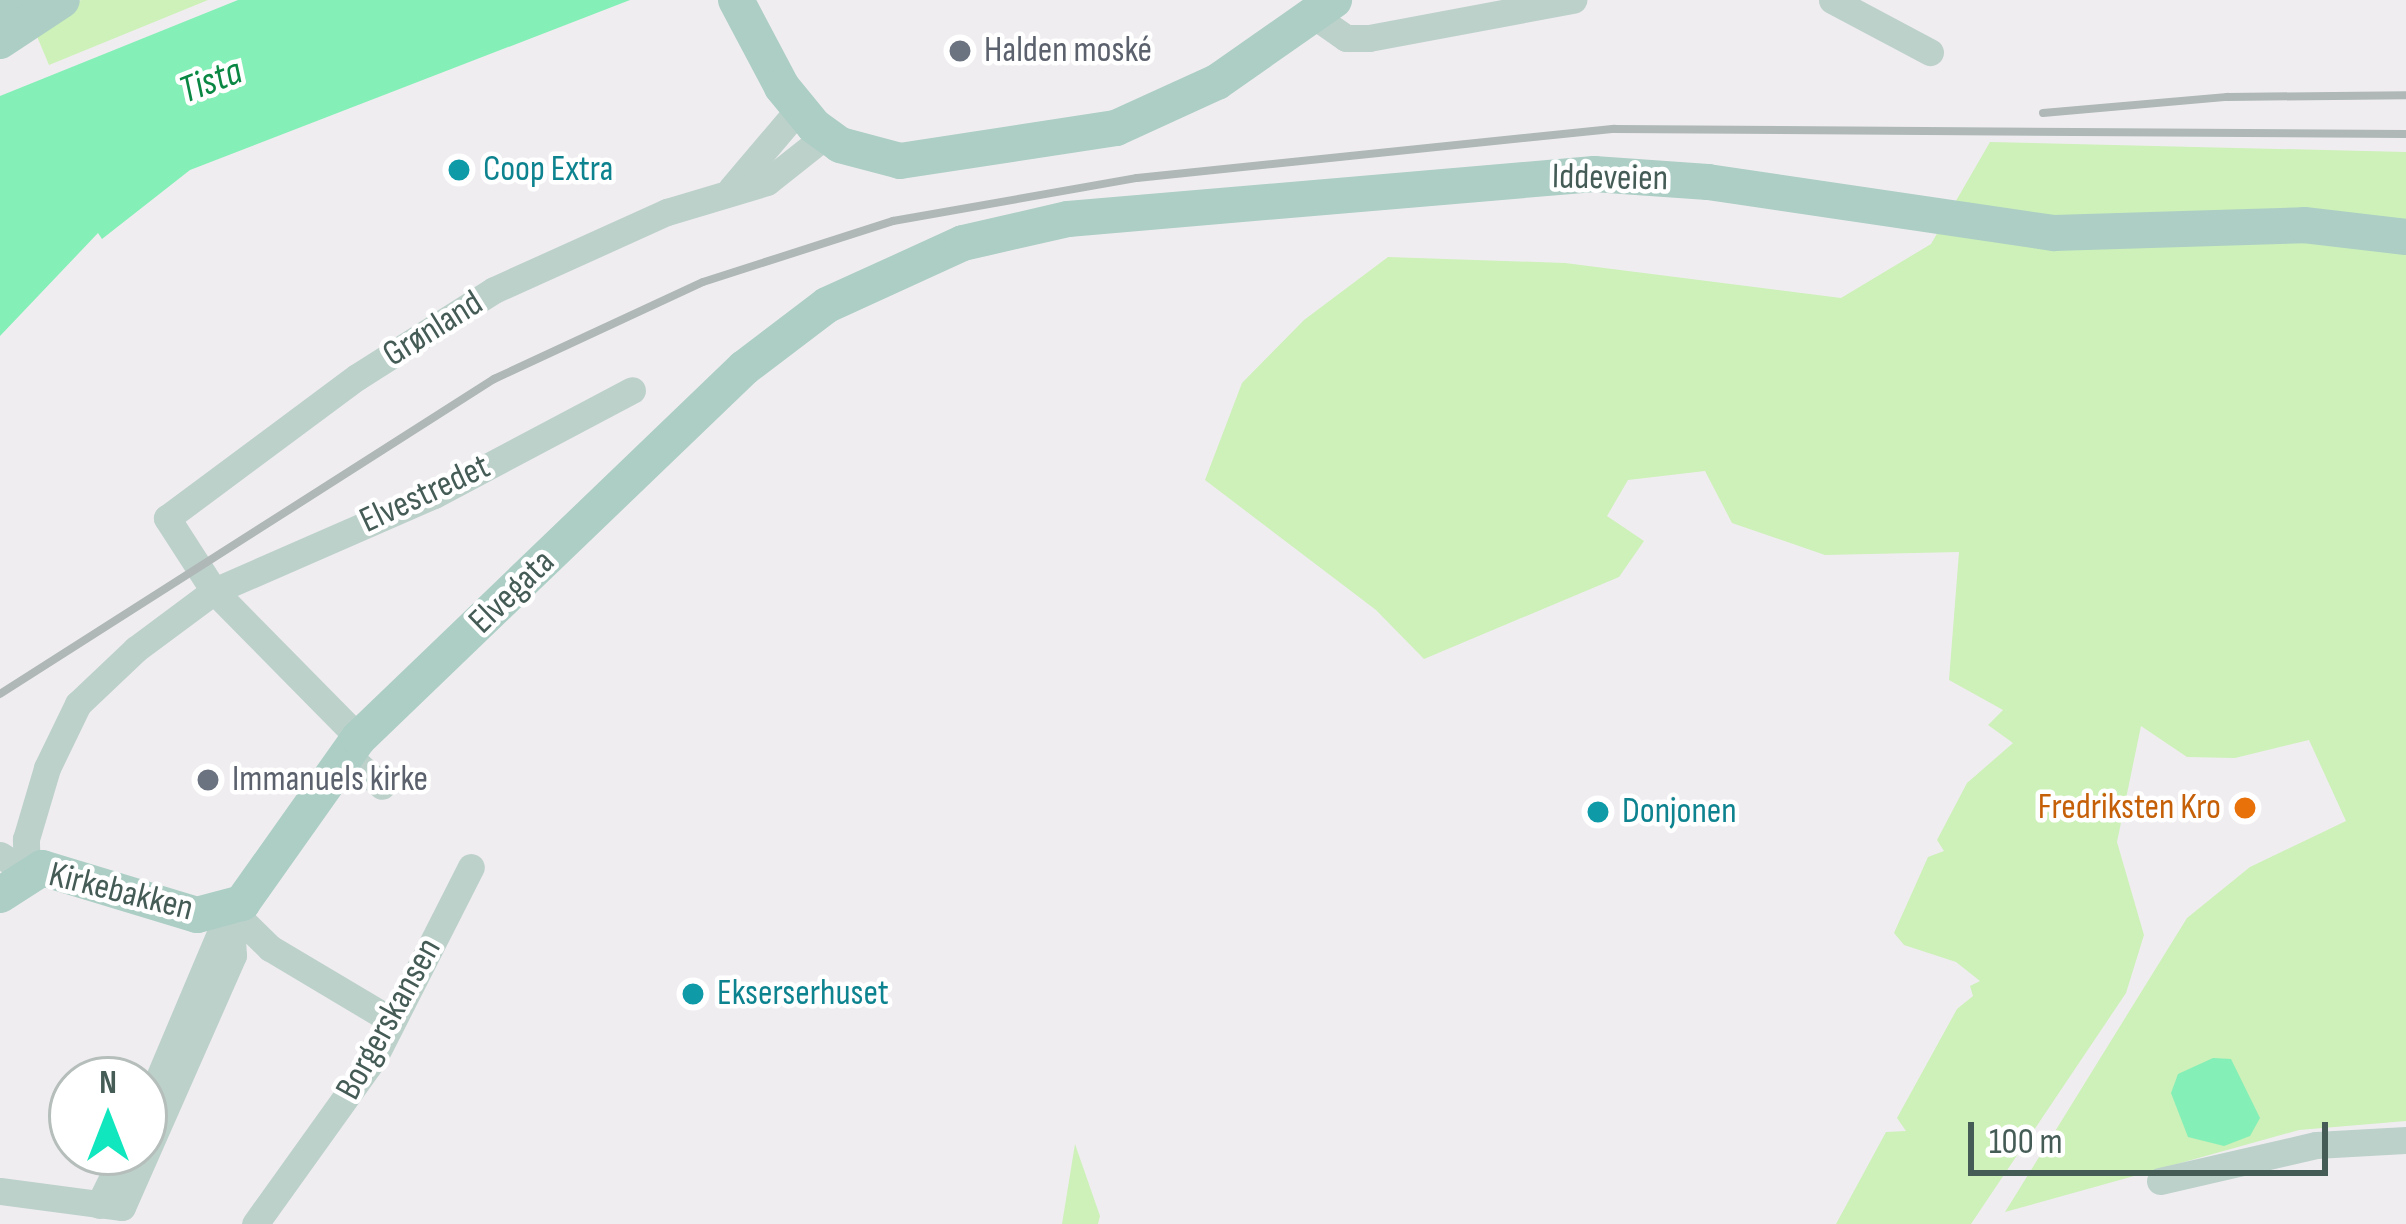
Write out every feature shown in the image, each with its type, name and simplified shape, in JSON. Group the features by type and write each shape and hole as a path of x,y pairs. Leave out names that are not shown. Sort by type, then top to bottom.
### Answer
{"main road":[{"path":"0,10 14,0"},
{"path":"0,41 62,0"},
{"path":"736,0 798,110 825,136 862,153 917,161 1088,135 1217,82 1324,8"},
{"name":"Iddeveien","path":"827,305 963,243 1068,219 1292,205 1560,175 1708,182 2054,233 2304,225 2406,236"},
{"name":"Elvegata","path":"230,909 255,892 353,746 744,368 827,305"},
{"name":"Kirkebakken","path":"9,874 73,874 197,915 230,909"}],"street":[{"path":"1324,8 1346,38 1369,38 1573,0"},
{"path":"1832,0 1930,52"},
{"name":"Grønland","path":"728,191 798,110"},
{"name":"Grønland","path":"214,591 167,518 357,377 494,290 563,253 783,174 825,136"},
{"name":"Elvestredet","path":"214,591 434,495 632,390"},
{"path":"214,591 353,746 382,786"},
{"name":"Kirkebakken","path":"9,874 26,839 47,768 78,704 214,591"},
{"name":"Borgerskansen","path":"255,1224 374,1058 471,866"},
{"path":"168,1056 230,909"},
{"path":"117,1212 233,955 230,909"},
{"name":"Kirkebakken","path":"230,909 260,940 391,1020"},
{"path":"2160,1181 2316,1145 2406,1140"},
{"path":"117,1212 122,1176"},
{"path":"0,1191 117,1212"}],"shaded area":[{"path":"81,0 208,0 49,65 36,34"},
{"path":"1990,142 2406,152 2406,1121 2299,1130 2005,1212 2187,918 2250,867 2346,821 2309,740 2235,758 2187,757 2141,726 2117,842 2144,935 2126,993 1971,1224 1836,1224 1886,1132 1906,1131 1897,1118 1957,1009 1973,996 1970,986 1980,981 1956,962 1904,945 1894,933 1928,857 1944,851 1937,840 1967,783 2013,743 1988,725 2003,710 1949,680 1959,552 1825,555 1732,523 1705,471 1628,480 1607,516 1644,541 1619,577 1424,659 1376,610 1205,480 1242,383 1304,320 1388,257 1565,263 1841,298 1931,244"},
{"path":"1075,1144 1100,1216 1098,1224 1062,1224"}],"water":[{"name":"Tista","path":"238,0 630,0 190,170 102,239 98,233 0,336 0,96"},
{"path":"2213,1058 2231,1059 2260,1118 2250,1136 2224,1146 2188,1137 2171,1093 2178,1074"}],"railway":[{"path":"2043,113 2227,97 2406,95"},
{"path":"0,694 494,379 703,282 893,221 1137,178 1614,129 2406,134"}],"place":[{"name":"Halden moské","path":"960,51"},
{"name":"Coop Extra","path":"459,170"},
{"name":"Immanuels kirke","path":"208,780"},
{"name":"Fredriksten Kro","path":"2245,808"},
{"name":"Donjonen","path":"1598,812"},
{"name":"Ekserserhuset","path":"693,994"}]}
